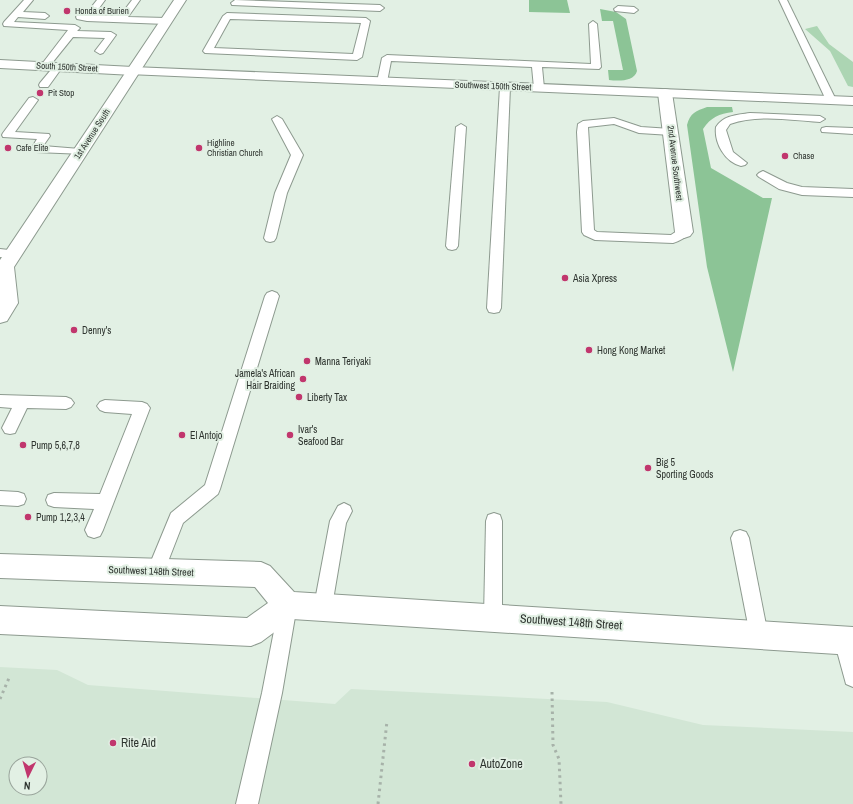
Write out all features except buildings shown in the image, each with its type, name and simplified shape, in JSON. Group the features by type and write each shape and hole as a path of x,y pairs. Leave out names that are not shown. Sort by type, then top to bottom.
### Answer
{"main road":[{"name":"1st Avenue South","path":"0,316 8,303 5,261 80,152 180,0"},
{"name":"South 150th Street","path":"0,64 133,71"},
{"name":"Southwest 150th Street","path":"133,71 853,101"},
{"name":"2nd Avenue Southwest","path":"665,93 684,232"},
{"name":"Southwest 148th Street","path":"0,566 261,575 288,605 324,606 848,641"},
{"path":"0,620 252,632 288,605"}],"lane":[{"path":"29,0 7,24 75,28 51,66 44,85"},
{"path":"101,0 84,17 166,21"},
{"path":"122,19 136,0"},
{"path":"782,0 831,100"},
{"path":"236,16 236,1 380,8"},
{"path":"618,9 634,10"},
{"path":"16,14 44,16"},
{"path":"227,16 236,16 264,17 366,21 357,57 208,51 227,16"},
{"path":"382,82 387,58 596,67 593,24"},
{"path":"70,34 111,35 100,51"},
{"path":"537,64 539,88"},
{"path":"494,308 505,87"},
{"path":"33,100 6,135 45,136 36,149 80,152"},
{"path":"741,162 731,157 727,153 721,133 721,127 724,123 739,116 820,119"},
{"path":"270,238 281,192 297,155 278,119"},
{"path":"671,132 639,130 614,121 583,124 588,232 595,236 673,239 684,232"},
{"path":"452,246 461,127"},
{"path":"826,130 853,131"},
{"path":"763,175 783,186 802,191 853,193"},
{"path":"156,571 177,518 212,489 272,296"},
{"path":"0,401 66,404"},
{"path":"10,428 23,402"},
{"path":"94,530 142,408 105,406"},
{"path":"0,498 18,499"},
{"path":"54,500 105,502"},
{"path":"324,606 338,521 344,511"},
{"path":"493,617 494,522"},
{"path":"740,538 760,635"},
{"path":"247,804 271,698 288,605"},
{"path":"848,641 853,677"}],"path":[{"path":"0,699 9,678"},
{"path":"552,692 553,745 560,759 561,804"},
{"path":"378,804 387,721"}],"shaded area":[{"path":"0,667 57,670 88,685 335,704 351,689 607,702 703,725 853,732 853,804 0,804"}],"green space":[{"path":"529,0 567,0 570,13 529,12"},
{"path":"600,9 616,12 626,19 637,71 633,77 629,79 609,80 608,70 623,70 613,21 602,21"},
{"path":"817,26 829,44 853,62 853,87 848,86 830,51 805,29"},
{"path":"707,107 732,107 733,112 716,117 703,129 711,168 763,198 772,198 733,372 707,267 687,125 694,113"}],"place":[{"name":"Honda of Burien","path":"67,11"},
{"name":"Pit Stop","path":"40,93"},
{"name":"Cafe Elite","path":"8,148"},
{"name":"Highline Christian Church","path":"199,148"},
{"name":"Chase","path":"785,156"},
{"name":"Asia Xpress","path":"565,278"},
{"name":"Denny's","path":"74,330"},
{"name":"Hong Kong Market","path":"589,350"},
{"name":"Manna Teriyaki","path":"307,361"},
{"name":"Jamela's African Hair Braiding","path":"303,379"},
{"name":"Liberty Tax","path":"299,397"},
{"name":"El Antojo","path":"182,435"},
{"name":"Ivar's Seafood Bar","path":"290,435"},
{"name":"Pump 5,6,7,8","path":"23,445"},
{"name":"Big 5 Sporting Goods","path":"648,468"},
{"name":"Pump 1,2,3,4","path":"28,517"},
{"name":"Rite Aid","path":"113,743"},
{"name":"AutoZone","path":"472,764"}]}
